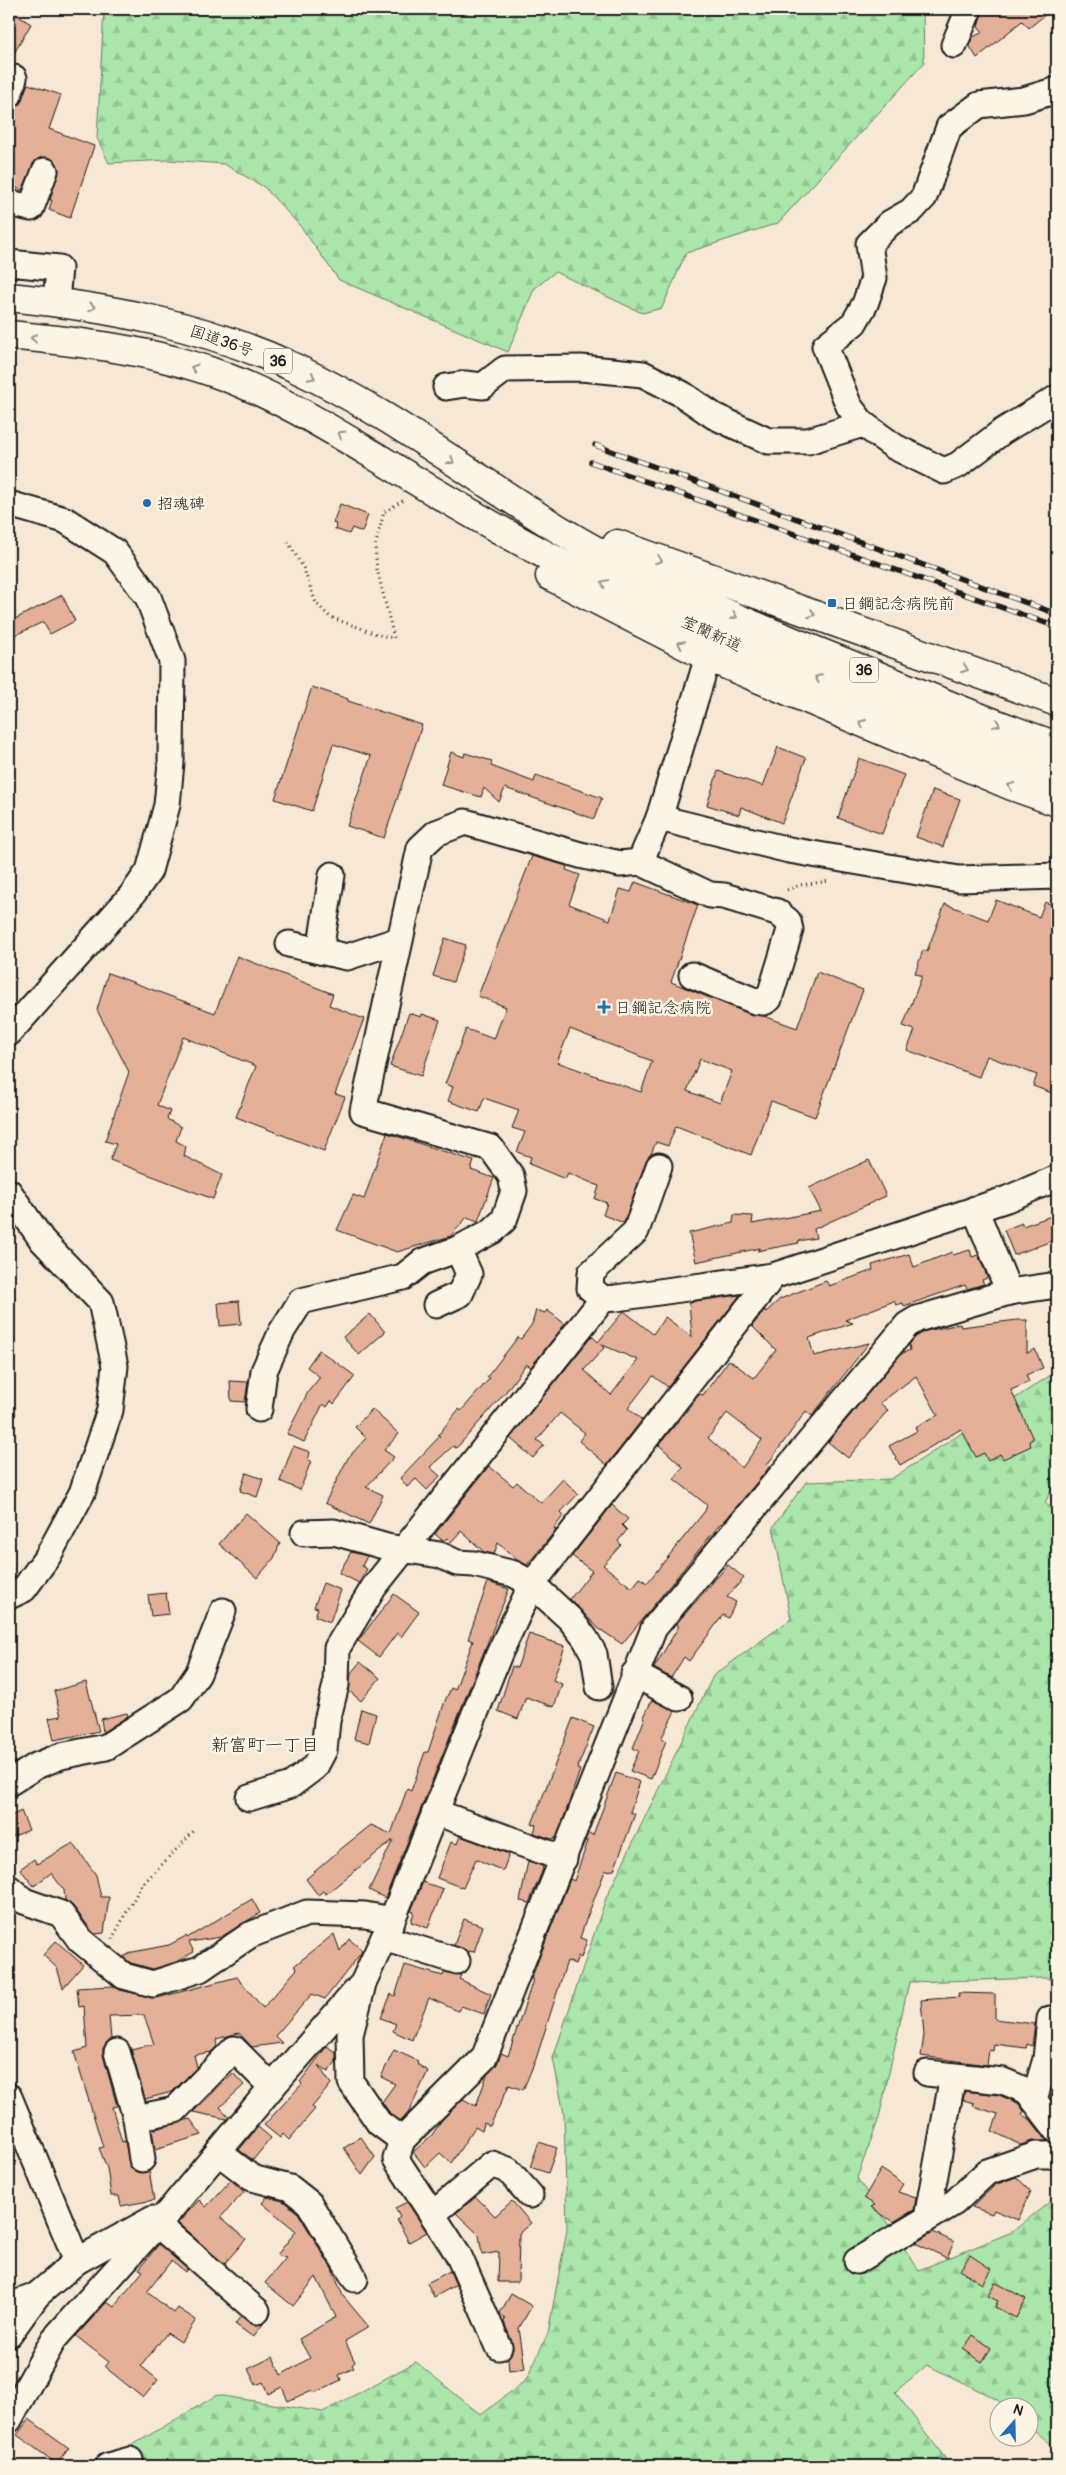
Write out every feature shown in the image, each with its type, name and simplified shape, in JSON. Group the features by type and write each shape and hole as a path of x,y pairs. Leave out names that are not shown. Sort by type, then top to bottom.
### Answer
{"highway":[{"name":"国道36号","path":"9,298 56,302 149,318 197,330 254,350 340,391 406,431 516,504"},
{"name":"国道36号","path":"9,335 88,343 161,358 221,376 284,402 382,460"},
{"name":"室蘭新道","path":"382,460 473,515 548,556 813,650 1057,746"},
{"path":"382,460 419,491 483,537 561,583 708,657 1012,786 1057,802"},
{"name":"室蘭新道","path":"516,504 616,561 668,600 944,730 1057,773"},
{"path":"516,504 645,554 1057,702"}],"street":[{"path":"954,45 969,9"},
{"path":"1057,90 1024,100 979,105 949,126 924,197 911,211 890,223 869,244 874,278 865,304 854,324 825,346 849,406 863,424 895,447 944,471 958,465 1003,431 1057,398"},
{"path":"9,203 31,208 45,171"},
{"path":"9,263 59,268 56,302"},
{"path":"446,387 465,384 483,386 505,369 581,368 643,374 682,394 714,416 768,441 808,441 863,424"},
{"path":"9,504 65,520 115,552 148,597 172,660 171,763 167,805 149,871 132,895 9,1033"},
{"path":"640,862 659,818 708,657"},
{"path":"659,818 789,850 949,878 1057,876"},
{"path":"259,1409 264,1371 282,1331 301,1301 403,1277 422,1262 458,1249 492,1231 504,1220 514,1191 511,1176 491,1148 364,1111 420,848 436,833 465,822 580,855 620,864 640,862 710,895 724,896 777,912 788,921 790,930 786,949 769,999 764,1002 754,1001 692,976"},
{"path":"320,951 332,875"},
{"path":"289,944 347,957 399,940"},
{"path":"603,1299 590,1288 591,1272 636,1231 659,1166"},
{"path":"249,1798 291,1785 315,1767 324,1750 327,1721 336,1685 336,1648 374,1587 603,1299 773,1276 1007,1199 1057,1178"},
{"path":"9,1192 42,1240 101,1302 115,1366 110,1410 82,1493 48,1556 24,1590 9,1596"},
{"path":"975,1209 1009,1292"},
{"path":"436,1305 460,1294 469,1274 458,1249"},
{"path":"402,2140 379,2123 351,2082 350,2035 363,1983 388,1929 499,1654 532,1584 773,1276"},
{"path":"499,2347 458,2254 396,2159 402,2140 484,2058 564,1859 634,1674 654,1628 907,1325 917,1319 1009,1292 1057,1285"},
{"path":"304,1533 334,1532 403,1550 440,1556 456,1563 474,1564 505,1570 532,1584 570,1620 585,1638 594,1654 599,1687"},
{"path":"9,1783 36,1766 61,1756 106,1747 181,1699 198,1674 223,1611"},
{"path":"634,1674 679,1698"},
{"path":"435,1812 564,1859"},
{"path":"9,1888 24,1901 61,1914 80,1940 124,1976 152,1984 200,1969 250,1935 307,1913 365,1915 388,1929 457,1961"},
{"path":"9,2420 54,2339 164,2217 272,2087 363,1983"},
{"path":"1034,2100 1046,2059 1050,2019"},
{"path":"136,2118 175,2110 234,2050 272,2087"},
{"path":"117,2052 136,2118 142,2159"},
{"path":"926,2073 1003,2081 1027,2091 1057,2130"},
{"path":"927,2218 953,2076"},
{"path":"9,2097 77,2260"},
{"path":"218,2152 252,2178 290,2188 310,2202 355,2278"},
{"path":"857,2261 956,2202 987,2172 1036,2155 1057,2155"},
{"path":"433,2214 492,2164 508,2170 530,2195"},
{"path":"9,2334 39,2293 77,2260 164,2217"},
{"path":"164,2217 257,2311"},
{"path":"9,2306 39,2293"}],"path":[{"path":"288,542 303,567 316,603 330,617 382,636 394,638 374,548 384,512 419,491"},
{"path":"103,1959 141,1886 196,1829"}],"green space":[{"path":"104,9 923,9 924,63 778,223 686,253 662,308 642,313 555,272 534,289 508,352 339,280 301,227 264,187 224,164 169,160 109,163 97,138"},
{"path":"1057,1371 1057,1478 1045,1503 1057,1513 1057,1982 1046,1978 909,1982 879,2118 857,2178 919,2270 1012,2232 1057,2196 1057,2449 1038,2433 1038,2398 994,2398 927,2365 895,2392 951,2466 125,2466 126,2449 217,2395 323,2412 416,2362 481,2415 526,2380 548,2333 567,2230 564,2114 553,2058 606,1898 713,1676 791,1619 773,1527 806,1482 891,1479"}],"building":[{"path":"983,9 1052,9 1029,28 1022,21 977,58 969,45 973,37 983,32 978,26"},
{"path":"9,10 31,24 9,62"},
{"path":"28,84 61,95 49,129 94,146 70,218 49,210 59,169 56,162 51,158 42,157 36,160 22,190 9,185 9,171 15,153 9,152 9,109 19,105"},
{"path":"340,504 368,515 362,532 352,528 349,534 335,529 336,524 333,523"},
{"path":"62,595 75,621 50,634 43,622 9,638 9,622"},
{"path":"312,687 422,725 384,838 347,826 371,756 333,744 312,811 275,799"},
{"path":"778,747 806,758 782,823 741,807 739,815 707,805 718,771 763,786"},
{"path":"451,752 464,757 465,753 492,761 491,766 534,782 536,775 602,798 594,819 505,788 499,802 484,788 481,797 441,785"},
{"path":"859,758 904,775 882,834 838,818"},
{"path":"933,790 960,799 943,847 916,837"},
{"path":"532,856 567,866 566,870 580,875 569,904 610,920 620,889 631,892 635,882 698,905 671,982 750,1014 764,1016 797,1028 817,972 863,990 815,1117 771,1101 751,1155 676,1126 668,1146 656,1142 646,1161 624,1223 603,1215 607,1203 595,1199 599,1186 568,1173 565,1179 529,1164 531,1157 517,1152 525,1132 512,1128 519,1110 484,1098 479,1112 448,1101 453,1087 445,1084 466,1029 494,1039 506,1007 478,996","holes":["570,1029 652,1061 641,1092 557,1062","700,1059 732,1071 720,1103 687,1091"]},
{"path":"996,900 1039,917 1045,902 1057,907 1057,1095 1033,1086 1037,1075 987,1056 979,1077 907,1050 915,1030 903,1026 922,976 915,973 923,950 927,951 945,904 988,920"},
{"path":"445,938 466,945 453,982 433,976"},
{"path":"237,956 333,994 329,1005 364,1019 335,1094 345,1097 324,1151 236,1117 256,1066 183,1037 157,1105 170,1111 167,1119 181,1127 176,1141 186,1146 184,1156 222,1175 213,1199 110,1160 116,1144 105,1141 129,1072 97,1010 108,973 215,1013"},
{"path":"409,1013 421,1017 422,1014 440,1020 421,1076 390,1066"},
{"path":"387,1133 474,1161 471,1170 494,1178 478,1221 467,1217 451,1236 397,1252 337,1230 353,1195 364,1199"},
{"path":"869,1160 886,1196 814,1229 816,1238 798,1241 799,1243 757,1251 760,1248 696,1262 689,1233 733,1223 734,1215 753,1216 752,1224 821,1211 809,1188"},
{"path":"1057,1214 1057,1239 1014,1255 1004,1230 1022,1223 1023,1226"},
{"path":"970,1250 972,1257 978,1255 987,1278 982,1280 984,1284 967,1289 965,1285 904,1306 903,1303 896,1305 894,1301 845,1320 853,1323 809,1338 814,1356 869,1343 812,1416 806,1411 767,1465 769,1467 767,1470 622,1644 598,1628 570,1599 592,1571 572,1556 612,1505 628,1519 622,1525 627,1530 618,1541 621,1545 603,1565 632,1588 640,1578 647,1583 705,1511 707,1505 674,1479 683,1467 659,1445 700,1394 703,1395 729,1360 754,1378 776,1350 752,1326 765,1310 766,1312 780,1299 826,1281 829,1286 873,1270 872,1265 909,1254 914,1267 952,1252 953,1255","holes":["727,1413 762,1440 742,1468 708,1438"]},
{"path":"740,1295 668,1387 653,1376 628,1408 642,1420 607,1465 579,1441 585,1433 560,1413 537,1440 544,1445 533,1458 510,1438 592,1336 598,1342 624,1311 653,1334 665,1317 692,1337 689,1302","holes":["600,1344 638,1360 611,1395 584,1370 604,1348"]},
{"path":"239,1301 241,1324 220,1326 218,1303"},
{"path":"536,1310 545,1313 547,1310 565,1324 531,1367 526,1364 505,1393 460,1444 456,1448 453,1446 430,1467 440,1476 427,1490 416,1479 407,1487 400,1478 440,1436 438,1435 459,1409 461,1411 490,1378 487,1377 518,1337 521,1339 532,1324"},
{"path":"370,1314 385,1332 359,1355 343,1337"},
{"path":"1027,1320 1027,1353 1035,1349 1043,1368 1026,1375 1029,1382 1011,1390 1033,1439 1029,1441 1031,1446 1003,1459 1000,1454 988,1461 984,1453 976,1457 961,1429 900,1465 889,1446 917,1431 915,1427 938,1415 916,1376 880,1403 888,1410 848,1458 828,1442 901,1354 910,1350 909,1345 914,1338 926,1331 960,1324 961,1327"},
{"path":"319,1350 355,1376 334,1404 331,1401 327,1407 323,1404 304,1442 287,1434 308,1392 320,1377 307,1367"},
{"path":"230,1381 248,1382 245,1402 231,1401"},
{"path":"372,1409 399,1434 384,1450 394,1457 366,1487 383,1495 369,1524 325,1503 348,1458 366,1438 355,1427"},
{"path":"293,1446 310,1452 308,1460 311,1461 300,1490 280,1481"},
{"path":"489,1466 513,1486 517,1482 541,1503 563,1479 578,1494 561,1512 564,1515 554,1528 556,1530 527,1565 517,1560 498,1543 494,1554 484,1552 461,1531 451,1542 447,1538 443,1541 435,1534"},
{"path":"246,1473 263,1479 257,1497 240,1491"},
{"path":"246,1513 280,1543 274,1558 257,1578 219,1544"},
{"path":"351,1552 367,1556 362,1566 367,1569 359,1583 339,1573"},
{"path":"728,1565 744,1578 727,1597 736,1602 728,1618 723,1615 689,1661 684,1657 671,1678 654,1668 679,1626 676,1624"},
{"path":"488,1582 509,1589 385,1898 369,1890 393,1840 326,1894 323,1891 318,1895 306,1879 342,1848 371,1825 391,1834 407,1789 411,1791 425,1752 428,1752 445,1701 451,1688 455,1690 473,1641 468,1639"},
{"path":"323,1583 341,1590 330,1622 315,1616 318,1608 314,1607"},
{"path":"166,1593 169,1614 151,1616 148,1595"},
{"path":"394,1594 419,1612 401,1637 397,1633 379,1657 358,1641"},
{"path":"529,1634 565,1646 553,1680 562,1684 554,1707 526,1697 518,1719 498,1711 512,1666 517,1668"},
{"path":"360,1662 380,1678 361,1701 349,1691 351,1673"},
{"path":"86,1682 99,1731 54,1740 49,1718 61,1716 54,1691"},
{"path":"652,1700 675,1711 661,1739 666,1741 651,1779 630,1771 639,1751 633,1748"},
{"path":"361,1709 376,1714 369,1743 354,1739"},
{"path":"127,1713 128,1716 103,1732 101,1719"},
{"path":"573,1718 594,1727 577,1769 580,1770 562,1823 556,1838 552,1839 534,1833 536,1825 532,1824"},
{"path":"616,1773 640,1782 630,1812 635,1814 614,1870 605,1871 586,1920 580,1938 587,1940 581,1958 578,1956 575,1964 567,1961 536,2059 523,2090 509,2085 490,2126 484,2123 482,2131 475,2127 451,2163 440,2153 425,2167 413,2152 432,2135 441,2121 463,2099 476,2106 487,2075 497,2064 501,2053 508,2056 533,1980 531,1979 570,1879 574,1881 588,1841 585,1841 588,1833 593,1835"},
{"path":"21,1811 29,1830 9,1838 9,1817"},
{"path":"460,1836 509,1854 503,1871 476,1859 463,1888 437,1878 451,1842 457,1844"},
{"path":"73,1843 96,1875 101,1897 109,1897 104,1933 95,1934 91,1930 73,1906 65,1900 64,1890 51,1873 34,1886 20,1869 34,1859 37,1864"},
{"path":"528,1861 542,1866 543,1869 529,1903 520,1901"},
{"path":"423,1882 443,1889 428,1928 411,1922 414,1912 411,1911"},
{"path":"252,1899 260,1913 221,1937 189,1942 194,1952 176,1962 153,1969 131,1963 123,1957 133,1952 169,1945 186,1936 187,1938"},
{"path":"464,1919 483,1926 474,1952 469,1951 469,1953 454,1945"},
{"path":"334,1934 340,1951 349,1939 362,1950 361,1953 325,1999 312,1994 275,2036 282,2043 252,2047 239,2033 216,2039 217,2046 211,2052 194,2055 197,2067 172,2092 145,2099 131,2049 154,2044 144,2015 109,2016 111,2039 103,2048 103,2055 117,2106 112,2107 122,2142 125,2141 130,2168 137,2172 149,2171 154,2200 121,2206 119,2196 111,2196 107,2168 99,2148 103,2147 74,2052 87,2048 84,2006 79,2007 77,1988 113,1986 120,1990 157,1998 237,1977 263,2008 297,1969 294,1966"},
{"path":"56,1941 83,1965 63,1988 57,1968 43,1955"},
{"path":"405,1965 443,1976 444,1972 461,1975 459,1979 491,1994 484,2014 461,2006 458,2011 429,1998 412,2040 393,2031 396,2024 381,2018 391,1994 395,1996"},
{"path":"958,1993 995,1994 995,2019 1035,2024 1032,2046 1027,2044 1026,2048 994,2044 993,2051 989,2050 987,2065 921,2056 924,2035 921,2000 959,1997"},
{"path":"327,2046 336,2053 336,2062 328,2072 318,2065 331,2084 312,2107 315,2109 289,2140 283,2134 280,2138 264,2125 302,2084 300,2082"},
{"path":"394,2050 418,2061 417,2064 428,2071 409,2112 401,2121 390,2113 382,2102 395,2084 381,2077"},
{"path":"233,2073 244,2085 220,2107 229,2117 227,2119 193,2112"},
{"path":"965,2091 999,2095 1018,2103 1024,2111 1022,2115 1030,2119 1047,2141 1032,2141 1021,2145 992,2131 998,2114 973,2106 974,2103 963,2100"},
{"path":"190,2119 202,2135 155,2149 152,2130"},
{"path":"258,2127 271,2138 253,2160 239,2150"},
{"path":"361,2137 375,2157 362,2175 344,2148"},
{"path":"539,2142 557,2148 548,2173 530,2167"},
{"path":"881,2169 903,2184 898,2192 916,2198 914,2210 893,2222 871,2207 875,2205 864,2198"},
{"path":"1016,2177 1031,2191 1018,2220 994,2210 992,2214 972,2207 995,2185"},
{"path":"231,2180 244,2192 221,2217 246,2239 224,2264 178,2223 199,2200 206,2207"},
{"path":"267,2197 283,2201 298,2213 332,2269 343,2296 369,2327 345,2341 355,2362 352,2365 354,2368 339,2375 341,2380 314,2393 312,2390 288,2401 282,2387 268,2394 263,2382 256,2385 248,2369 273,2357 281,2375 310,2358 299,2339 336,2317 316,2277 293,2306 265,2283 286,2258 277,2255 296,2231 262,2203"},
{"path":"476,2197 495,2216 512,2201 531,2223 519,2233 518,2282 498,2282 499,2252 482,2255 479,2235 456,2213"},
{"path":"407,2202 427,2232 409,2242 397,2220 400,2217 395,2208"},
{"path":"933,2232 954,2242 947,2258 915,2243"},
{"path":"159,2244 187,2269 185,2272 171,2261 147,2292 174,2313 178,2308 196,2320 181,2342 167,2333 141,2366 158,2380 143,2398 105,2367 109,2362 76,2336 107,2302 114,2307 143,2271 139,2269"},
{"path":"970,2255 991,2269 982,2284 960,2270"},
{"path":"450,2271 456,2285 434,2297 427,2283"},
{"path":"995,2282 1026,2299 1016,2318 995,2307 998,2301 988,2296"},
{"path":"511,2294 532,2306 519,2328 525,2369 509,2371 508,2358 513,2349 512,2342 504,2322 505,2319 500,2313"},
{"path":"241,2316 254,2325 263,2324 253,2337 235,2324"},
{"path":"973,2335 991,2348 982,2362 963,2349"},
{"path":"29,2419 69,2448 57,2464 17,2435"}],"railway":[{"path":"595,445 1057,614"},
{"path":"591,462 1057,627"}],"place":[{"name":"招魂碑","path":"147,503"},
{"name":"日鋼記念病院前","path":"832,603"},
{"name":"日鋼記念病院","path":"604,1007"}],"district":[{"name":"新富町一丁目","path":"265,1745"}]}
